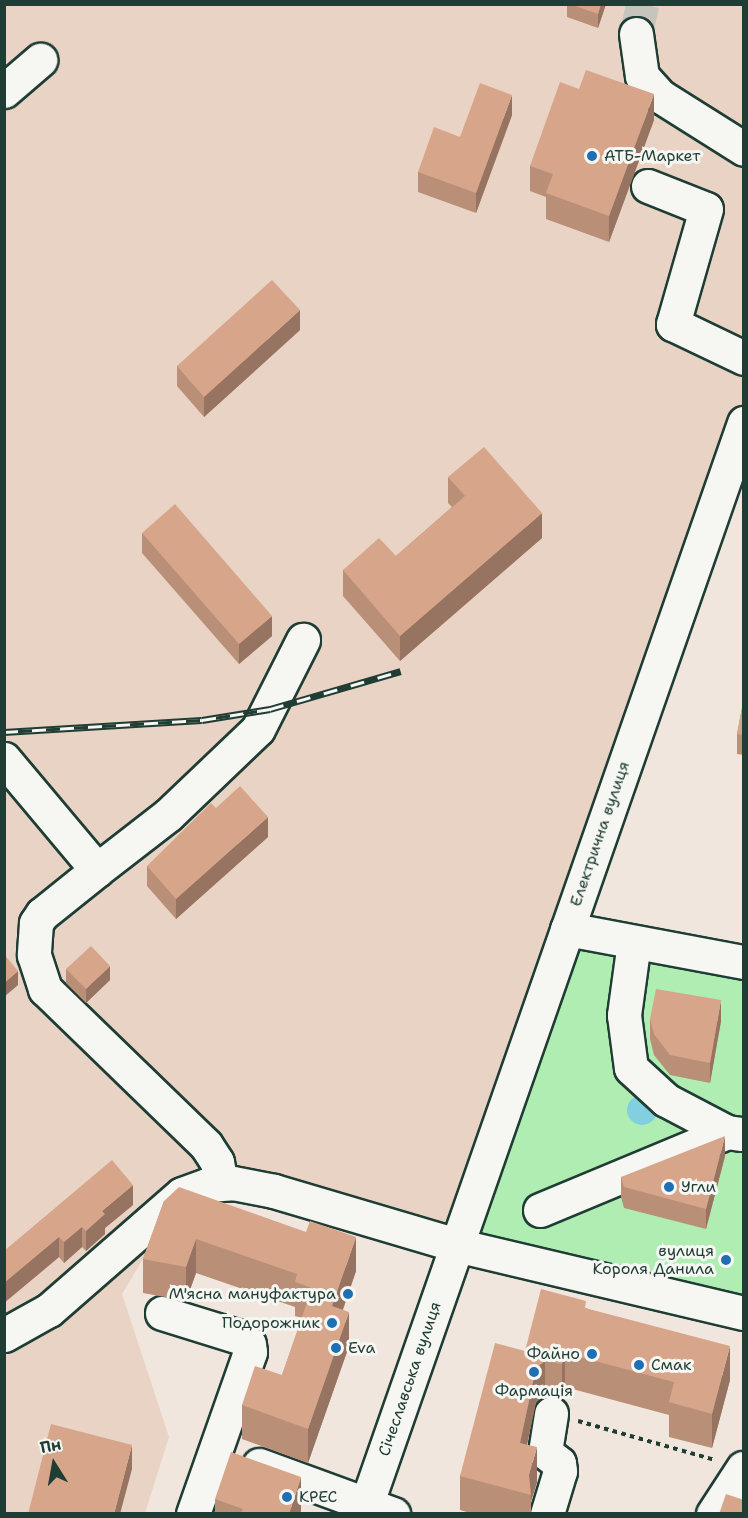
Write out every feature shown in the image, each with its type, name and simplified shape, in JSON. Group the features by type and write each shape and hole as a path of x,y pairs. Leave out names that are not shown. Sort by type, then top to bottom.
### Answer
{"main road":[{"path":"636,34 642,76 660,96 744,149"},
{"path":"4,90 40,60"},
{"path":"648,186 706,209 673,324 744,358"},
{"name":"Електрична вулиця","path":"456,1245 744,423"},
{"path":"222,1183 217,1162 206,1145 45,989 37,972 34,955 36,923 42,914 168,815 258,729 303,640"},
{"path":"4,759 97,870"},
{"path":"567,929 744,962"},
{"path":"634,942 624,1015 631,1068 666,1100 736,1133"},
{"path":"540,1210 736,1133"},
{"path":"4,1335 49,1310 182,1194 222,1183 274,1191 456,1245 744,1313"},
{"name":"Січеславська вулиця","path":"374,1510 456,1245"},
{"path":"162,1313 243,1338 249,1344 250,1352 194,1514"},
{"path":"547,1514 560,1471 559,1463 545,1452 551,1413"},
{"path":"215,1449 374,1510"},
{"path":"713,1514 743,1467"}],"path":[{"path":"551,1413 743,1467"}],"shaded area":[{"path":"5,5 743,5 743,423 456,1245 274,1191 182,1194 122,1294 169,1437 145,1513 5,1514"}],"green space":[{"path":"567,929 743,962 743,1313 456,1245"}],"water":[{"path":"642,1095 653,1099 657,1110 653,1121 642,1125 631,1121 627,1110 631,1099"}],"building":[{"path":"570,4 601,4 598,14"},
{"name":"АТБ-Маркет","path":"586,70 654,94 609,216 546,193 553,174 530,166 560,82 579,89"},
{"path":"480,83 512,95 476,193 418,172 434,127 460,137"},
{"path":"272,280 300,310 204,397 177,366"},
{"path":"484,447 542,513 400,636 343,570 379,538 396,556 465,496 448,477"},
{"path":"175,504 272,616 239,644 142,533"},
{"path":"744,697 744,735 737,734"},
{"path":"240,786 268,817 176,899 147,866 211,803 216,808"},
{"path":"91,946 110,966 86,989 66,969"},
{"path":"4,954 18,971 4,983"},
{"path":"656,989 721,1000 710,1063 670,1055 654,1034 650,1019"},
{"name":"Угли","path":"725,1136 706,1209 624,1187 621,1177"},
{"path":"112,1160 133,1185 102,1211 105,1214 86,1231 82,1227 64,1242 59,1237 4,1283 4,1251"},
{"path":"179,1187 306,1232 310,1221 356,1237 332,1306 349,1312 308,1429 242,1405 255,1366 282,1375 312,1288 295,1282 297,1274 196,1239 186,1267 143,1259 164,1201"},
{"path":"541,1289 586,1301 585,1308 730,1346 712,1414 669,1402 674,1382 565,1353 562,1364 545,1361 536,1368 520,1443 537,1447 529,1475 531,1495 460,1476 495,1343 525,1351"},
{"path":"51,1424 132,1445 114,1514 28,1514"},
{"path":"231,1452 301,1477 289,1514 241,1514 243,1509 215,1499"},
{"path":"726,1494 744,1500 744,1514 719,1514"}],"tunnel":[{"path":"636,34 643,4"}],"railway":[{"path":"4,732 202,720 270,709 401,671"}],"place":[{"name":"АТБ-Маркет","path":"592,156"},
{"name":"Угли","path":"669,1187"},
{"name":"вулиця Короля Данила","path":"726,1260"},
{"name":"М'ясна мануфактура","path":"348,1294"},
{"name":"Подорожник","path":"332,1323"},
{"name":"Eva","path":"336,1348"},
{"name":"Файно","path":"592,1354"},
{"name":"Смак","path":"639,1365"},
{"name":"Фармація","path":"534,1372"},
{"name":"КРЕС","path":"287,1497"}]}
